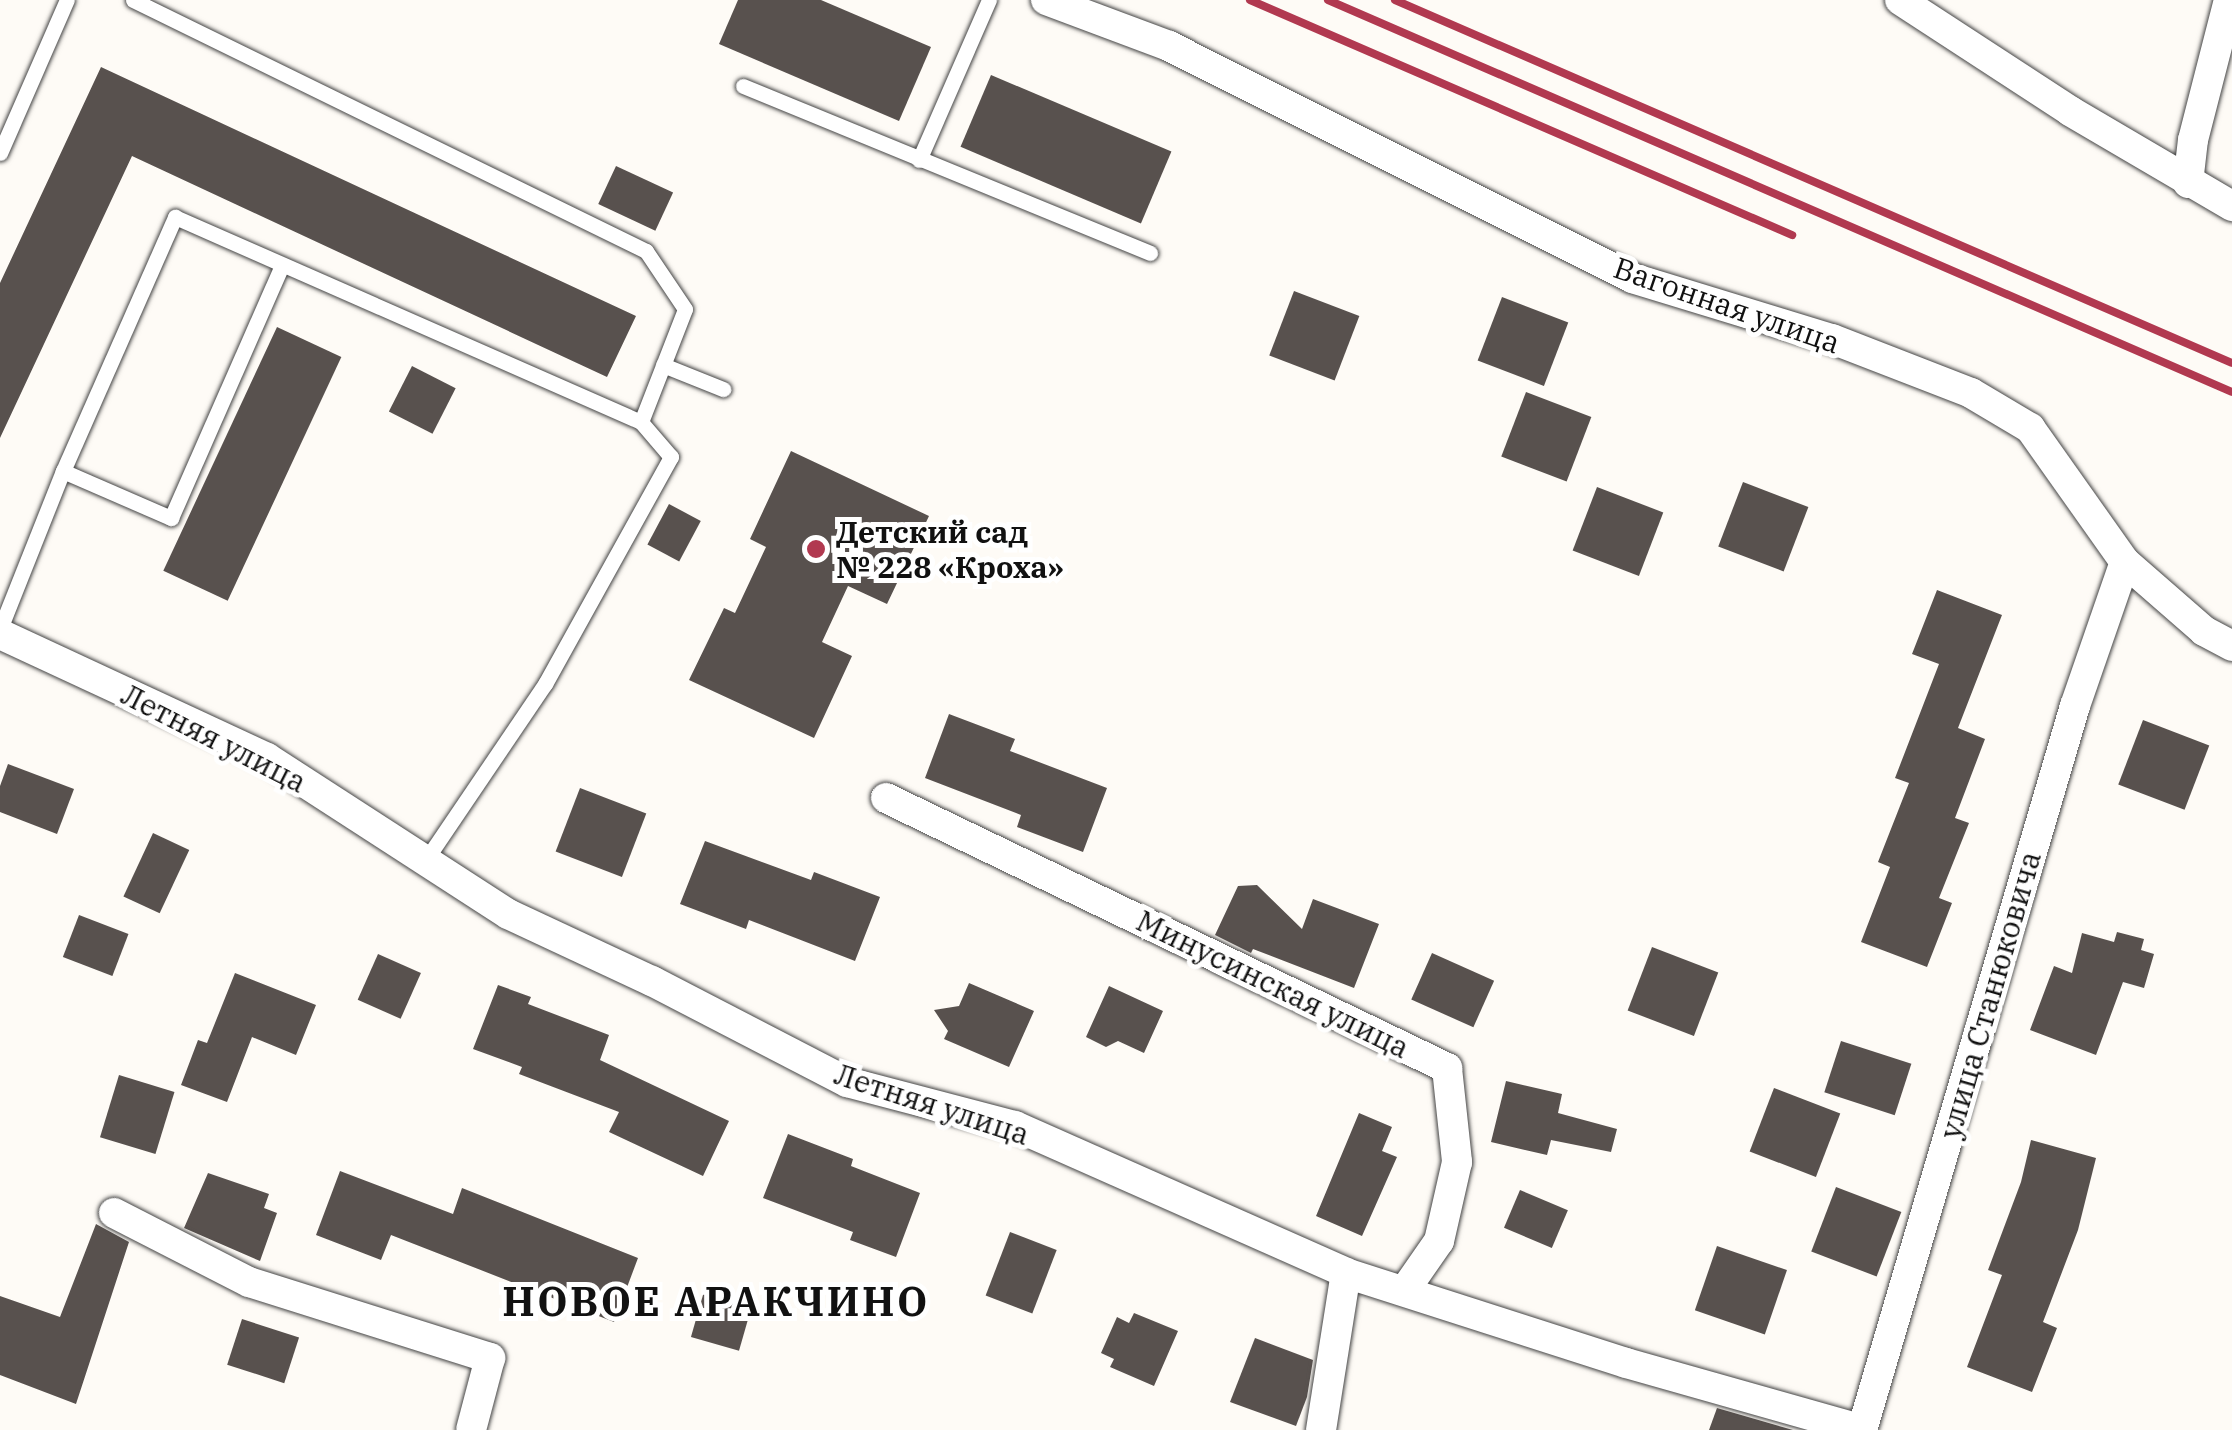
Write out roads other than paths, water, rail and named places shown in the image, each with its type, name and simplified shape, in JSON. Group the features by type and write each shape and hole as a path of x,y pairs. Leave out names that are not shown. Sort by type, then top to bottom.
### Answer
{"street":[{"name":"Вагонная улица","path":"1046,0 1169,46 1632,278 1832,339 1971,393 2030,428 2125,562 2204,631 2232,646"},
{"path":"1900,0 2188,183 2232,206"},
{"path":"2188,183 2193,140 2228,12"},
{"name":"улица Станюковича","path":"1862,1430 2076,706 2125,562"},
{"name":"Летняя улица","path":"0,632 267,758 508,914 652,981 847,1082 1015,1126 1346,1273 1626,1364 1862,1430"},
{"name":"Минусинская улица","path":"886,798 1447,1068 1457,1162 1439,1242 1405,1290"},
{"path":"114,1214 249,1282 490,1358 471,1430"},
{"path":"1321,1430 1346,1273"}],"lane":[{"path":"0,154 67,0"},
{"path":"133,0 646,251 685,308 641,422"},
{"path":"919,160 989,0"},
{"path":"743,86 1150,253"},
{"path":"0,632 63,471 175,217 641,422 671,458 544,684 425,861"},
{"path":"63,471 170,518 282,264"},
{"path":"663,365 723,389"}],"railway":[{"path":"1250,0 1792,235"},
{"path":"1328,0 2232,392"},
{"path":"1395,0 2232,363"}],"place":[{"name":"Детский сад № 228 «Кроха»","path":"816,549"}],"district":[{"name":"НОВОЕ АРАКЧИНО","path":"716,1301"}]}
